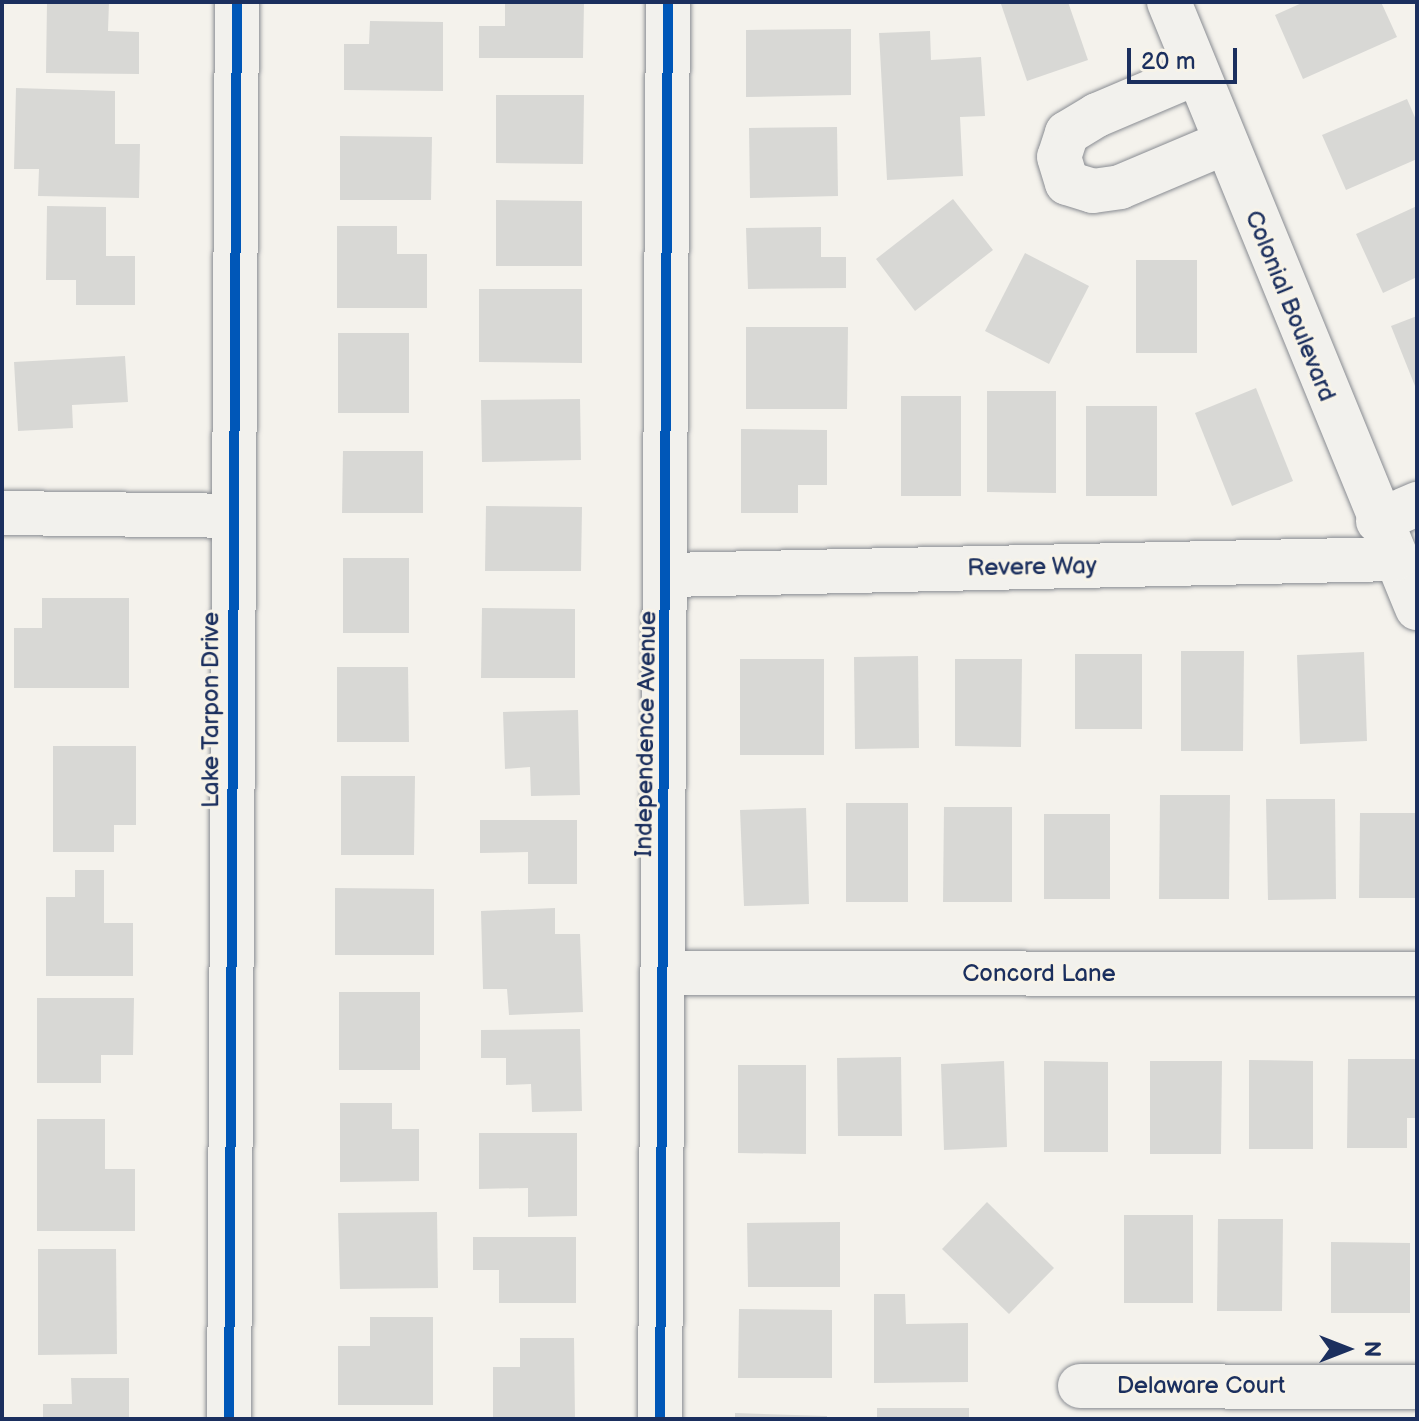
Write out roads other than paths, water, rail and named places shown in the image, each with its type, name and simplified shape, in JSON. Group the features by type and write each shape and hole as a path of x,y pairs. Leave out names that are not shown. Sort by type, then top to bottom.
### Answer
{"street":[{"name":"Lake Tarpon Drive","path":"229,1419 237,2"},
{"name":"Independence Avenue","path":"660,1419 668,575 668,2"},
{"name":"Colonial Boulevard","path":"1169,2 1224,143 1406,562"},
{"path":"1196,73 1097,115 1067,133 1059,157 1067,183 1093,191 1120,187 1224,143"},
{"path":"2,513 232,516"},
{"name":"Revere Way","path":"668,575 1406,562"},
{"name":"Concord Lane","path":"662,973 1417,974"},
{"name":"Delaware Court","path":"1080,1386 1417,1387"}]}
